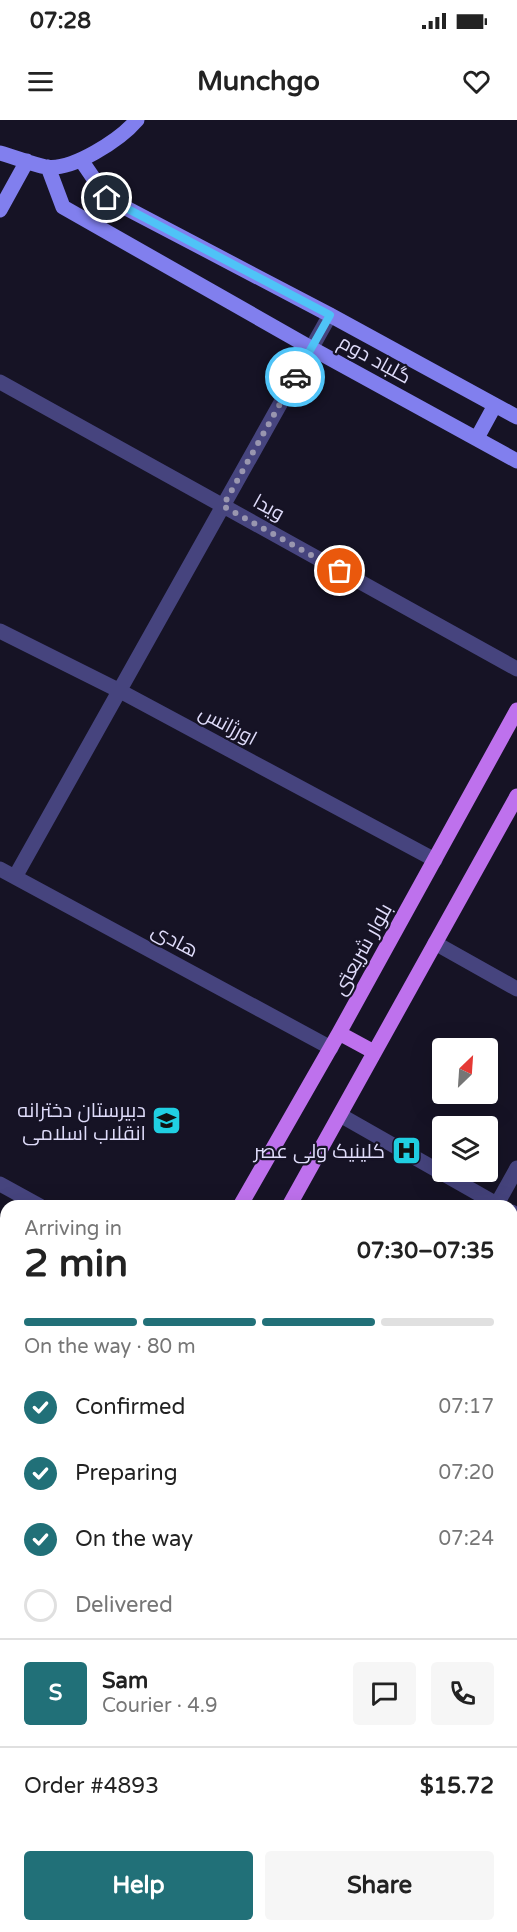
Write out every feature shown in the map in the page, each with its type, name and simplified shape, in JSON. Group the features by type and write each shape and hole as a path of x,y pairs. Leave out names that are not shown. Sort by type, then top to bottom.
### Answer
{"main road":[{"path":"0,153 48,167 81,160 109,144 136,120"},
{"name":"گلباد دوم","path":"81,160 107,198 330,315 517,417"},
{"path":"0,210 27,161"},
{"name":"گلباد دوم","path":"48,167 63,207 311,348 517,461"},
{"path":"477,438 495,405"},
{"name":"بلوار شریعتى","path":"243,1200 331,1048 517,710"},
{"path":"292,1200 517,796"},
{"path":"339,1033 374,1052"}],"street":[{"path":"15,877 330,315"},
{"name":"ویدا","path":"0,382 517,669"},
{"name":"اورژانس","path":"0,631 120,691 435,860"},
{"name":"هادی","path":"0,869 331,1048"},
{"path":"435,943 517,989"},
{"path":"340,1115 490,1200"},
{"path":"501,1200 517,1168"},
{"path":"0,1184 29,1200"}],"way so far":[{"path":"295,377 223,506 340,571"}],"place":[{"name":"دبیرستان دخترانه انقلاب اسلامی","path":"167,1121"},
{"name":"کلینیک ولی عصر","path":"406,1151"}],"route":[{"path":"107,198 330,315 295,377"}]}
